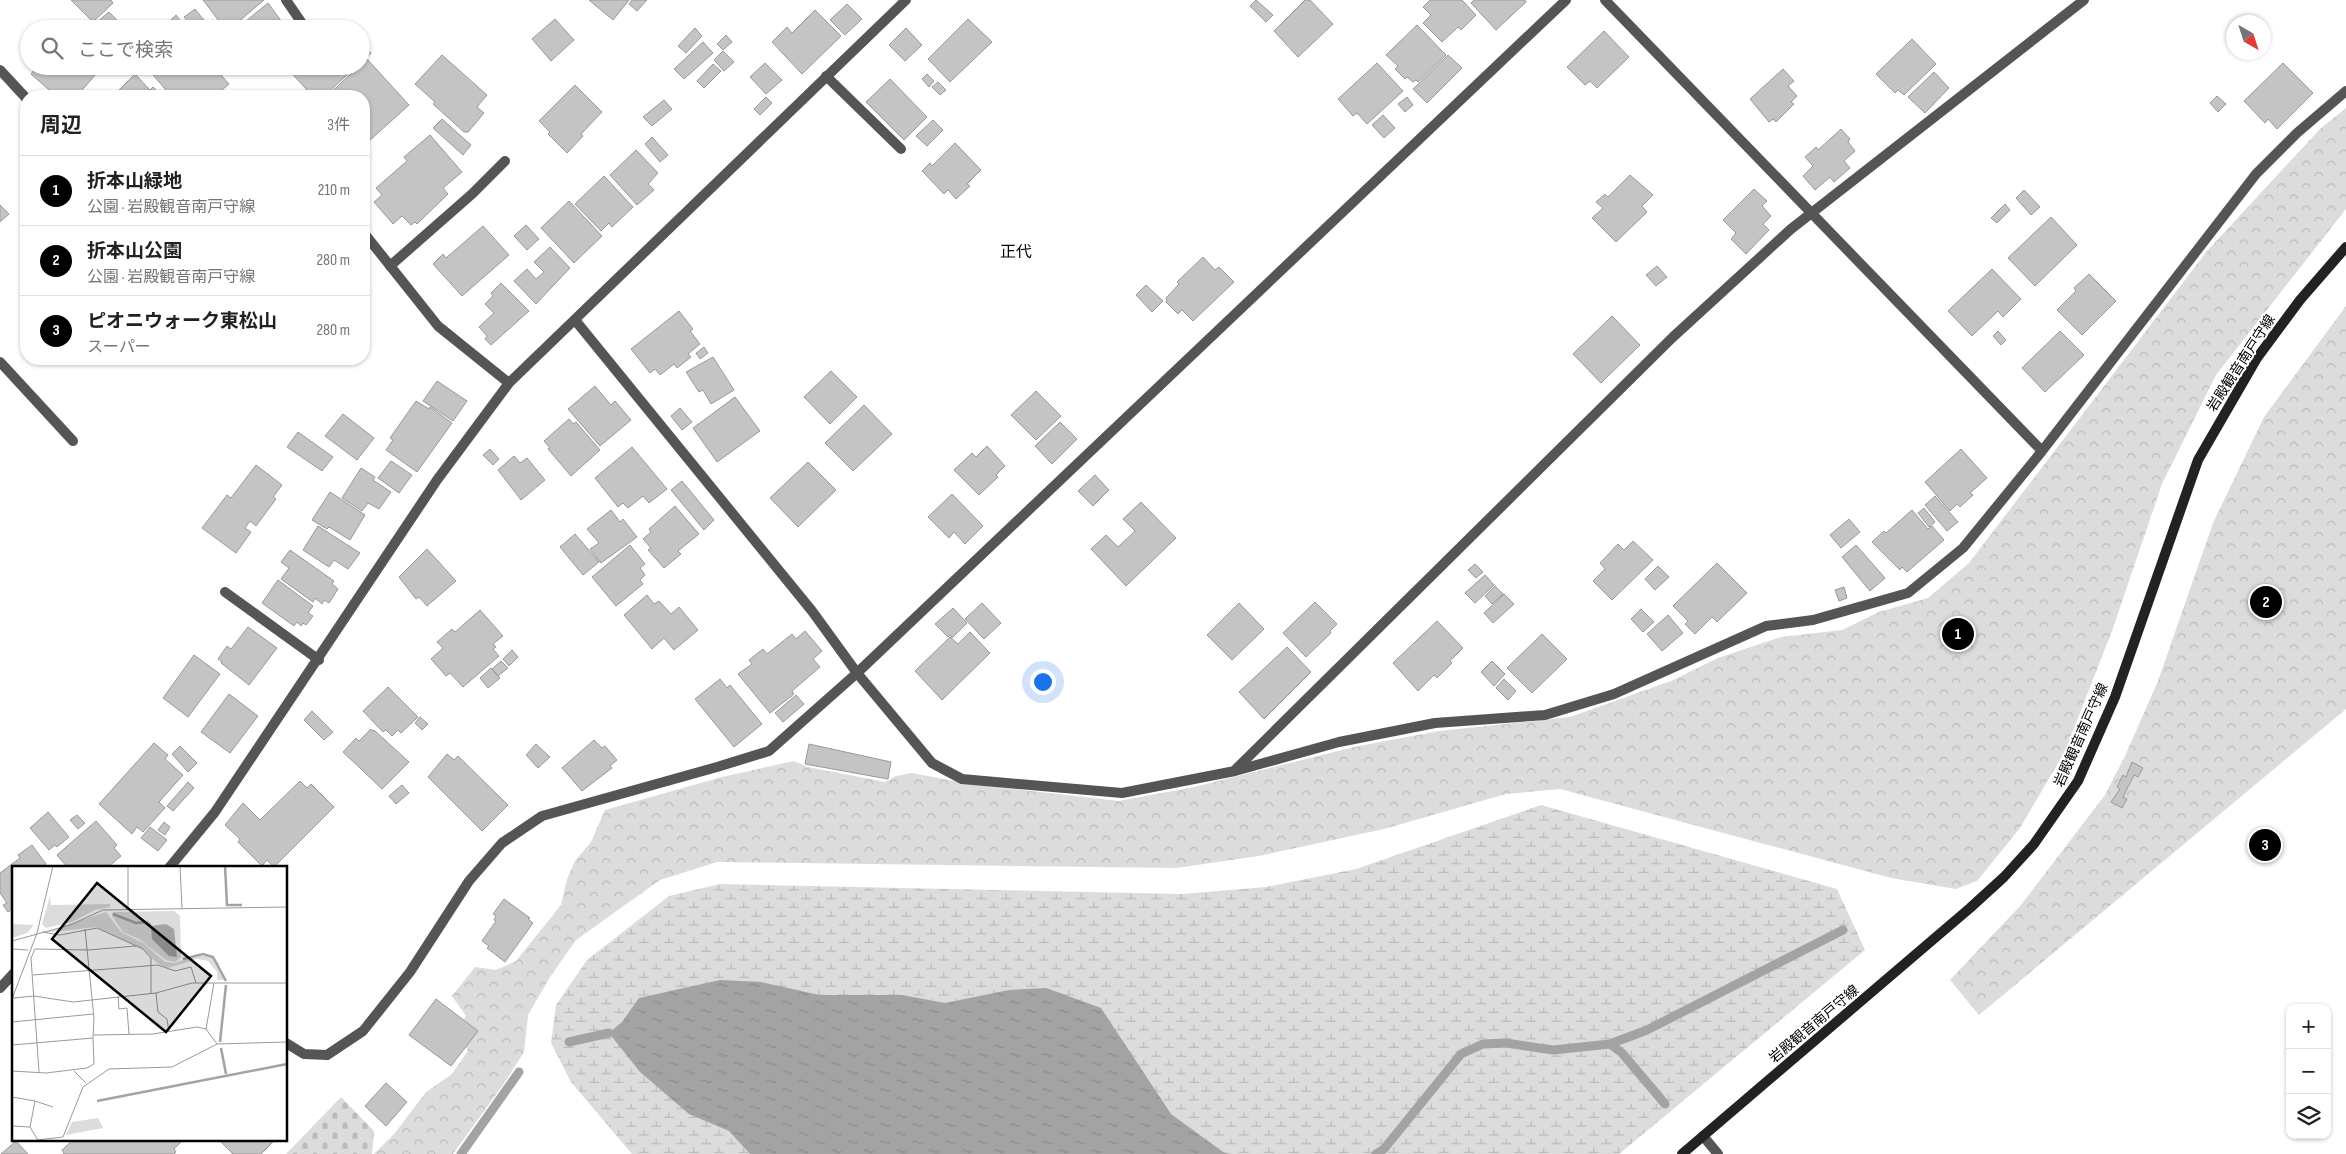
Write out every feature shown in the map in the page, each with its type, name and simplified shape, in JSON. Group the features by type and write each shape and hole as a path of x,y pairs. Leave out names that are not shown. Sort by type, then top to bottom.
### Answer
{"main road":[{"name":"岩殿観音南戸守線","path":"1682,1154 1970,908 2004,877 2034,844 2057,813 2078,781 2115,697 2198,460 2257,358 2300,300 2346,247"}],"street":[{"path":"286,0 300,20"},
{"path":"171,866 215,812 319,660 437,480 509,383 906,0"},
{"path":"288,1044 304,1054 327,1055 363,1031 410,972 469,881 502,843 542,816 717,768 769,751 857,673 1566,0"},
{"path":"1605,0 2042,451"},
{"path":"1235,771 1673,337 1811,212 2084,0"},
{"path":"0,70 20,92"},
{"path":"826,76 901,149"},
{"path":"575,320 812,611 857,673 932,763 962,779 1122,793 1235,771 1340,742 1435,723 1545,715 1614,694 1766,626 1813,620 1908,593 1963,548 2042,451 2256,174 2297,133 2346,91"},
{"path":"390,266 472,194 505,161"},
{"path":"370,241 438,326 509,383"},
{"path":"0,362 73,442"},
{"path":"224,592 319,660"},
{"path":"0,988 12,975"},
{"path":"1703,1136 1718,1154"}],"green space":[{"path":"2346,108 2346,209 2216,375 2162,484 2112,631 2065,751 2020,828 1977,881 1956,889 1891,878 1560,789 1506,794 1384,829 1259,856 1176,868 717,862 660,880 576,940 550,977 528,1015 524,1052 505,1082 453,1154 374,1154 395,1133 426,1092 452,1074 468,1051 462,1039 460,1026 466,1016 452,996 475,967 496,970 516,961 561,905 567,879 575,861 591,842 605,810 722,777 794,761 808,767 885,782 896,776 912,773 970,784 1119,801 1194,787 1354,747 1439,731 1570,717 1671,681 1718,658 1781,637 1842,630 1879,612 1928,598 1969,563 2207,251 2321,128"},
{"path":"2346,306 2346,709 1979,1015 1950,980 2021,905 2105,795 2125,756 2158,681 2213,523 2264,417"},
{"path":"1541,805 1837,889 1865,950 1619,1154 632,1154 571,1082 551,1043 556,1005 587,960 669,896 720,884 1183,894 1266,887 1356,869"},
{"path":"341,1097 374,1131 372,1154 286,1154"}],"water":[{"path":"720,980 761,982 819,995 902,995 945,1003 1009,990 1046,988 1101,1008 1171,1114 1223,1152 1230,1154 750,1154 729,1131 689,1114 640,1072 609,1033 622,1022 639,998"}],"building":[{"path":"71,0 111,0 113,3 95,20 91,20"},
{"path":"203,0 264,0 241,20 218,20"},
{"path":"589,0 629,0 613,20"},
{"path":"632,0 647,0 637,11 629,4"},
{"path":"1256,0 1273,15 1266,22 1250,6"},
{"path":"1305,0 1310,0 1333,24 1298,57 1274,31"},
{"path":"1430,0 1462,0 1476,15 1461,30 1458,27 1442,42 1423,23 1431,15 1423,7"},
{"path":"1474,0 1525,0 1526,2 1496,30 1471,3"},
{"path":"268,3 280,20 247,20"},
{"path":"847,4 862,19 845,35 830,20"},
{"path":"195,9 204,20 186,20 184,17"},
{"path":"815,10 841,36 802,74 772,42 787,27 792,33"},
{"path":"109,12 117,20 100,20"},
{"path":"176,15 180,20 171,20"},
{"path":"555,19 574,40 551,61 532,39"},
{"path":"968,19 992,42 950,82 928,59"},
{"path":"1417,25 1446,55 1418,82 1416,80 1413,82 1407,77 1405,79 1395,69 1398,66 1386,55"},
{"path":"695,28 702,36 686,53 678,46"},
{"path":"906,28 922,45 905,61 889,45"},
{"path":"1604,31 1629,57 1597,88 1590,81 1585,85 1567,67"},
{"path":"726,35 732,42 723,50 717,44"},
{"path":"1912,39 1936,64 1904,95 1898,90 1895,93 1876,74"},
{"path":"703,42 713,53 684,79 674,69"},
{"path":"723,51 734,62 724,71 714,60"},
{"path":"442,55 487,95 477,107 484,113 468,132 464,132 433,104 435,102 415,84"},
{"path":"1448,55 1462,68 1427,103 1413,89"},
{"path":"370,62 409,105 370,140 370,90 333,90 350,75 370,75"},
{"path":"765,63 782,80 766,94 750,77"},
{"path":"1377,63 1403,91 1367,124 1357,113 1353,116 1338,99"},
{"path":"2283,63 2313,93 2277,129 2268,119 2265,123 2244,101"},
{"path":"713,64 721,71 704,88 697,81"},
{"path":"1783,69 1794,81 1788,86 1797,96 1791,102 1794,104 1776,122 1773,119 1769,122 1750,99"},
{"path":"1934,72 1949,88 1925,113 1908,97"},
{"path":"927,74 934,81 929,87 922,79"},
{"path":"32,75 95,75 82,90 49,90"},
{"path":"136,75 150,90 119,90"},
{"path":"153,75 221,75 229,84 222,90 166,90"},
{"path":"293,75 347,75 331,90 307,90"},
{"path":"890,79 927,117 904,140 866,102"},
{"path":"938,82 946,90 940,95 932,87"},
{"path":"575,85 602,112 581,134 583,136 567,153 548,134 550,132 539,121"},
{"path":"2217,96 2226,104 2218,112 2210,103"},
{"path":"766,97 772,103 760,115 754,109"},
{"path":"1407,97 1413,105 1405,112 1398,104"},
{"path":"664,100 672,109 652,126 643,117"},
{"path":"1383,115 1395,128 1384,138 1372,125"},
{"path":"442,119 471,145 463,155 433,128"},
{"path":"933,120 943,130 927,146 916,136"},
{"path":"1841,129 1850,139 1848,142 1855,151 1844,161 1850,168 1834,182 1830,177 1815,190 1803,176 1813,166 1805,157 1816,147 1818,150"},
{"path":"430,135 462,172 443,188 448,194 417,224 415,222 411,225 402,216 393,224 374,202 382,195 376,188 407,161 404,157"},
{"path":"652,137 668,155 660,162 645,144"},
{"path":"955,143 981,170 967,184 970,186 956,199 948,190 944,194 922,171 930,163 932,166"},
{"path":"636,150 658,173 648,184 654,190 637,205 610,175"},
{"path":"1630,175 1653,195 1642,206 1647,212 1616,242 1592,218 1603,208 1596,202 1605,194 1608,197"},
{"path":"604,176 633,207 612,227 609,223 601,231 575,204"},
{"path":"1754,189 1767,201 1762,206 1771,216 1763,224 1769,230 1746,254 1731,239 1736,233 1723,220"},
{"path":"2024,190 2040,207 2031,215 2016,198"},
{"path":"569,201 602,236 574,263 541,228"},
{"path":"2005,204 2010,210 1997,223 1991,218"},
{"path":"0,205 9,214 0,222"},
{"path":"2051,217 2077,245 2035,286 2008,258"},
{"path":"526,225 539,239 527,250 514,236"},
{"path":"483,226 509,255 462,296 433,264 443,254 446,258"},
{"path":"550,247 570,268 536,304 514,281 527,269 536,279 544,272 534,262"},
{"path":"1203,257 1215,270 1219,267 1234,282 1193,321 1182,310 1178,314 1166,302 1166,298 1179,284 1177,282"},
{"path":"1657,266 1667,277 1656,286 1646,275"},
{"path":"1992,269 2021,299 2003,317 1998,311 1972,336 1948,311"},
{"path":"2089,274 2116,301 2082,335 2057,310 2076,291 2074,288"},
{"path":"501,283 529,311 491,345 485,339 487,336 479,327 494,313 485,304 493,296 491,293"},
{"path":"1146,285 1163,301 1152,312 1136,295"},
{"path":"679,311 693,329 690,331 700,344 688,354 691,357 677,368 674,364 660,375 655,369 650,373 631,349"},
{"path":"1612,316 1640,345 1601,383 1573,354"},
{"path":"1998,331 2006,340 2001,345 1993,336"},
{"path":"2060,331 2084,355 2045,392 2022,368"},
{"path":"704,347 708,353 700,359 696,353"},
{"path":"713,357 734,390 711,404 703,390 699,392 686,372"},
{"path":"831,371 857,397 830,424 804,397"},
{"path":"437,381 467,401 453,421 423,401"},
{"path":"595,386 611,405 615,401 631,420 600,446 568,409"},
{"path":"1036,391 1061,416 1036,440 1011,415"},
{"path":"735,397 760,431 717,462 693,428"},
{"path":"416,401 429,409 430,407 452,423 417,472 386,450 393,440 390,438"},
{"path":"864,405 892,434 853,471 825,443"},
{"path":"680,408 692,422 682,430 671,416"},
{"path":"343,414 374,438 357,460 325,436"},
{"path":"569,419 573,424 576,422 600,450 571,476 548,449 550,448 544,441"},
{"path":"1060,422 1077,439 1052,464 1035,446"},
{"path":"298,432 333,457 322,471 287,447"},
{"path":"987,446 1005,466 996,475 998,477 979,495 954,470 972,453 976,457"},
{"path":"632,447 667,489 649,503 643,496 628,508 623,503 618,507 595,478"},
{"path":"490,449 499,459 493,465 483,455"},
{"path":"1961,449 1987,478 1970,493 1973,495 1960,507 1957,504 1950,511 1925,482"},
{"path":"514,456 520,463 527,458 545,480 521,500 498,470"},
{"path":"391,461 412,475 399,493 378,478"},
{"path":"808,462 836,490 798,527 770,498"},
{"path":"256,465 282,485 273,497 276,499 256,526 250,521 245,528 251,532 236,553 202,528 227,495 231,498"},
{"path":"361,468 375,477 373,480 391,492 379,509 368,503 362,511 342,498"},
{"path":"1095,475 1109,490 1093,506 1078,491"},
{"path":"682,481 714,520 704,530 671,490"},
{"path":"330,492 365,515 350,540 329,527 327,529 312,520"},
{"path":"952,494 983,526 965,544 954,532 949,538 928,517"},
{"path":"1935,496 1958,522 1947,531 1925,505"},
{"path":"1141,502 1176,538 1126,586 1091,549 1106,535 1118,547 1135,531 1123,519"},
{"path":"675,506 699,534 678,551 681,554 664,568 648,550 651,548 643,539 651,532 649,529"},
{"path":"1924,508 1935,522 1929,527 1918,513"},
{"path":"611,510 620,522 623,519 637,537 601,563 590,549 599,543 587,529"},
{"path":"1912,510 1928,529 1932,526 1944,540 1907,572 1902,567 1900,570 1872,542 1884,531 1886,533"},
{"path":"1849,519 1860,532 1841,548 1830,535"},
{"path":"318,526 360,553 348,569 334,560 329,567 303,550"},
{"path":"575,534 599,562 583,575 560,547"},
{"path":"1633,541 1653,560 1612,600 1593,581 1605,569 1600,563 1618,544 1624,550"},
{"path":"630,545 645,564 640,568 645,575 640,580 643,584 616,606 592,577"},
{"path":"1856,545 1885,578 1870,591 1842,557"},
{"path":"427,549 456,581 427,606 419,597 416,599 399,577"},
{"path":"290,550 334,581 332,584 338,589 329,603 324,600 322,604 315,598 313,602 281,579 289,568 281,562"},
{"path":"1717,563 1747,593 1717,622 1712,617 1695,634 1685,624 1688,621 1673,606"},
{"path":"1475,564 1483,572 1476,578 1468,570"},
{"path":"1658,566 1669,577 1655,590 1645,579"},
{"path":"1485,575 1494,585 1475,603 1465,593"},
{"path":"278,580 313,606 308,613 313,616 306,625 303,623 301,626 297,622 294,626 262,603"},
{"path":"1495,586 1503,594 1492,604 1485,596"},
{"path":"1844,587 1847,598 1839,601 1835,590"},
{"path":"1504,594 1514,604 1493,623 1484,613"},
{"path":"647,595 654,604 659,601 671,614 679,607 698,630 674,650 664,638 652,649 624,615"},
{"path":"1315,602 1337,624 1330,631 1331,633 1306,657 1283,633"},
{"path":"982,603 1001,623 984,639 965,619"},
{"path":"1239,603 1264,629 1232,660 1207,635"},
{"path":"953,608 967,623 952,638 950,635 948,637 935,624"},
{"path":"1641,609 1654,622 1643,632 1631,619"},
{"path":"480,610 503,636 493,644 496,647 493,649 499,656 463,687 450,673 446,676 431,659 443,648 437,642 452,629 455,632"},
{"path":"1668,615 1683,633 1662,651 1647,634"},
{"path":"1437,621 1463,648 1450,661 1452,663 1437,678 1434,675 1418,691 1393,663"},
{"path":"248,627 277,648 249,685 218,659 227,646 231,649"},
{"path":"805,631 822,651 813,659 820,667 792,691 794,694 770,713 738,674 752,664 749,660 763,649 767,654 792,634 796,639"},
{"path":"970,632 990,653 942,700 915,671 950,637 958,644"},
{"path":"1542,634 1567,659 1532,693 1507,668"},
{"path":"1287,647 1311,672 1264,719 1239,692"},
{"path":"512,650 518,657 509,666 503,659"},
{"path":"194,655 220,674 188,717 163,698"},
{"path":"501,661 508,668 498,676 492,669"},
{"path":"1492,661 1505,674 1494,686 1481,672"},
{"path":"491,668 500,678 488,688 480,678"},
{"path":"720,679 727,688 730,685 762,724 734,747 695,699"},
{"path":"1504,679 1516,691 1508,700 1496,688"},
{"path":"388,687 418,717 401,733 398,730 392,736 386,730 383,732 363,711"},
{"path":"229,694 258,716 230,753 201,732"},
{"path":"796,695 804,704 783,722 775,713"},
{"path":"312,711 333,732 324,740 304,720"},
{"path":"420,717 428,724 422,730 415,723"},
{"path":"371,729 409,762 382,789 343,752 356,738 359,741"},
{"path":"594,740 602,748 605,746 617,760 610,766 612,768 582,791 562,768"},
{"path":"154,743 168,755 165,759 183,775 159,802 165,808 143,832 137,827 132,834 99,804"},
{"path":"536,744 550,757 538,768 526,755"},
{"path":"809,744 891,762 888,779 805,764"},
{"path":"180,746 197,763 188,772 172,754"},
{"path":"447,754 454,760 458,756 508,805 482,831 428,777"},
{"path":"2132,762 2143,768 2138,777 2134,775 2123,797 2127,799 2122,808 2111,802 2120,789 2117,787 2123,775 2126,777"},
{"path":"300,781 307,788 311,784 334,807 275,866 267,860 262,866 238,842 240,839 225,825 243,803 260,820"},
{"path":"188,782 194,788 173,811 167,806"},
{"path":"402,785 409,793 396,804 389,796"},
{"path":"48,812 69,837 57,847 55,845 49,850 30,828"},
{"path":"77,815 85,823 78,829 70,820"},
{"path":"96,821 117,845 114,848 121,856 109,866 66,866 57,855"},
{"path":"164,822 170,827 165,835 158,830"},
{"path":"150,827 167,840 158,851 141,838"},
{"path":"32,845 46,864 45,866 12,866 12,909 8,912 3,905 7,903 0,893 0,873 20,858 18,855"},
{"path":"504,899 530,918 528,919 533,923 505,962 487,948 489,946 482,941 496,921 494,920 496,916 493,914"},
{"path":"436,999 478,1031 451,1066 409,1035"},
{"path":"386,1083 407,1102 386,1126 365,1106"},
{"path":"17,1142 28,1154 1,1154"},
{"path":"71,1142 181,1142 174,1149 176,1152 174,1154 64,1154 62,1150"},
{"path":"221,1142 273,1142 261,1154 233,1154"}],"waterway":[{"path":"1376,1154 1384,1149 1461,1054 1483,1044 1506,1043 1553,1050 1610,1044 1647,1030 1843,930"},
{"path":"569,1042 609,1033"},
{"path":"1610,1044 1622,1053 1665,1104"},
{"path":"461,1154 519,1072"}],"place":[{"name":"折本山公園","path":"2266,602"},
{"name":"折本山緑地","path":"1958,634"},
{"name":"ピオニウォーク東松山","path":"2265,845"}],"district":[{"name":"正代","path":"1016,252"}]}
